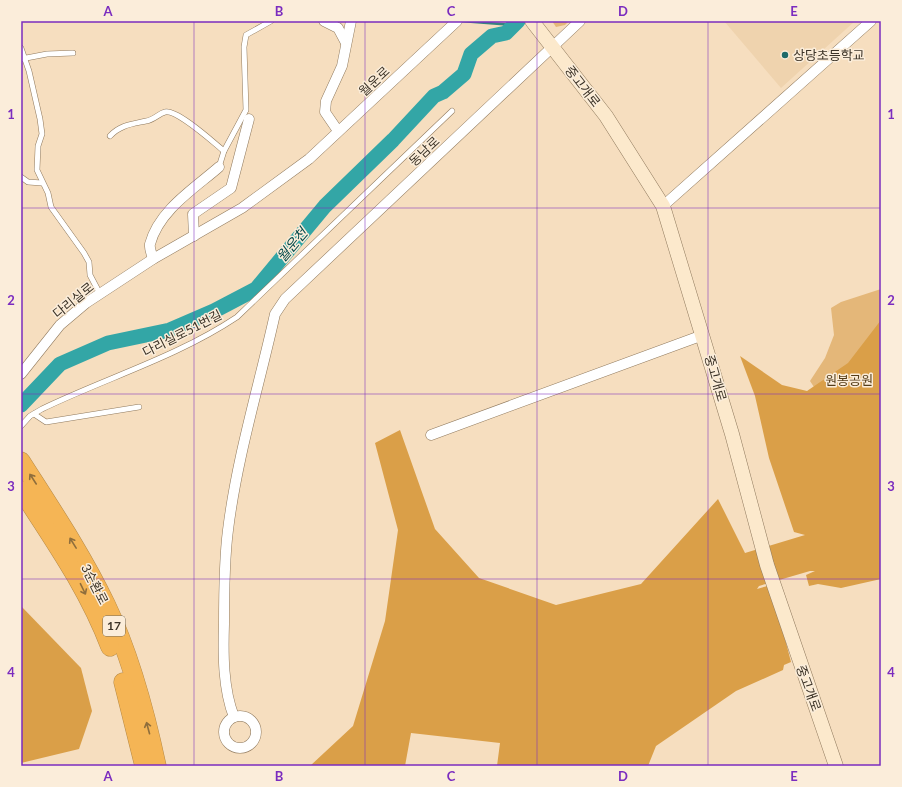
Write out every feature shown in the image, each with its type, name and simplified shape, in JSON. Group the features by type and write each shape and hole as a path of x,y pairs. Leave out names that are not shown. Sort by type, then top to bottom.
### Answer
{"highway":[{"name":"3순환로","path":"21,461 39,503 107,639 120,674 144,766"},
{"name":"3순환로","path":"21,490 39,503 77,549 107,606 142,704 157,766"}],"street":[{"path":"324,21 338,28 346,43"},
{"path":"338,132 325,112 326,101 342,66 351,21"},
{"name":"월운로","path":"309,159 457,21"},
{"name":"동남로","path":"234,717 228,696 223,654 224,584 228,531 246,433 274,314 285,299 580,21"},
{"path":"664,206 871,21"},
{"name":"중고개로","path":"536,26 606,116 664,206 704,336 767,566 836,766"},
{"path":"194,236 193,214 231,188 249,119"},
{"name":"다리실로","path":"21,374 60,325 86,303 153,259 242,208 309,159"},
{"path":"153,259 150,245 159,224 173,206 219,167"},
{"path":"431,435 704,336"}],"lane":[{"path":"219,167 224,151 246,110 244,47 246,35 271,21"},
{"path":"21,48 40,119 42,134 38,146 37,170 48,193 51,208 84,253 89,262 90,275 100,294"},
{"path":"23,59 47,54 73,53"},
{"name":"다리실로51번길","path":"21,426 34,414 58,401 218,330 237,317 452,111"},
{"path":"110,136 117,128 153,120 165,112 173,112 224,151"},
{"path":"21,177 28,182 42,183"},
{"path":"34,414 46,422 139,407"}],"shaded area":[{"name":"상당초등학교","path":"724,21 855,21 781,88"}],"green space":[{"path":"552,21 569,21 565,25 556,27"},
{"name":"원봉공원","path":"881,289 881,454 824,402 810,381 825,358 834,335 831,308 841,302"},
{"path":"881,320 881,579 841,588 818,584 809,586 806,575 815,571 810,571 759,586 757,589 771,585 791,662 784,665 783,670 736,691 656,746 648,766 497,766 500,743 411,733 405,766 310,766 353,726 385,621 398,530 375,443 400,430 435,529 479,578 556,605 641,584 718,499 745,553 805,535 794,532 769,458 755,396 740,356 782,385 807,391 848,363"},
{"path":"21,606 81,668 92,711 79,749 21,763"}],"waterway":[{"path":"461,21 513,25"},
{"name":"월운천","path":"21,405 60,364 108,343 170,330 214,311 256,289 325,206 393,140 434,96 443,92 464,74 471,54 492,36 506,33 518,21"}],"place":[{"name":"상당초등학교","path":"785,55"}]}
